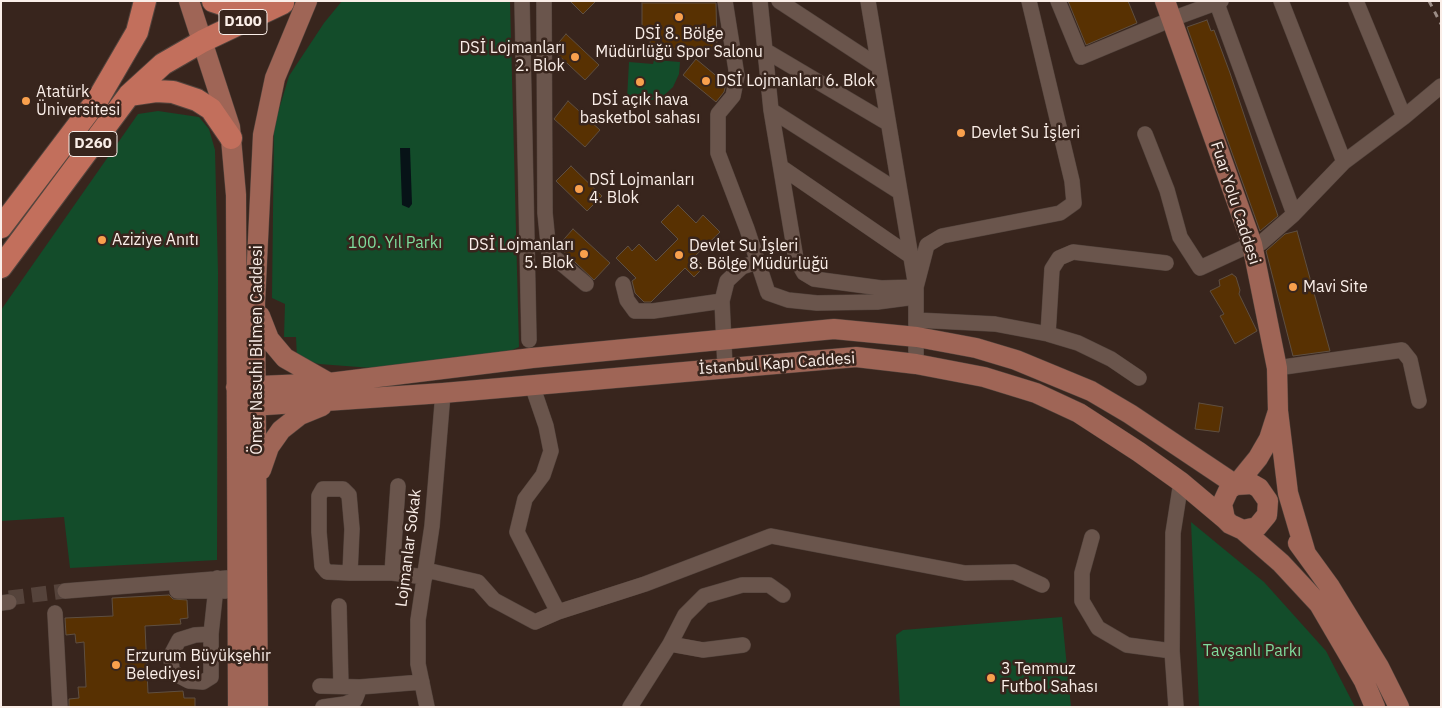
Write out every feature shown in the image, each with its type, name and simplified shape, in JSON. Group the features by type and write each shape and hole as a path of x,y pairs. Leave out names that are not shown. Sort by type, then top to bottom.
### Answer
{"highway":[{"name":"D260","path":"1,227 98,98 137,32 145,1"},
{"path":"213,1 231,7 258,9 285,2"},
{"name":"D100","path":"203,41 285,2"},
{"name":"D260","path":"1,267 129,95 163,64 203,41"},
{"path":"129,95 156,91 173,92 197,100 211,109 231,138"}],"main road":[{"name":"Ömer Nasuhi Bilmen Caddesi","path":"190,1 230,127 236,195 246,387 238,585 238,707"},
{"name":"Ömer Nasuhi Bilmen Caddesi","path":"246,387 255,303 263,135 275,78 307,1"},
{"name":"Fuar Yolu Caddesi","path":"1169,10 1252,244 1277,368 1278,411"},
{"path":"255,303 269,340 285,358 329,383"},
{"path":"246,387 329,383 532,358 834,329 917,328 1016,360 1091,391 1130,414 1236,485 1252,484 1259,488 1330,587 1379,667 1399,707"},
{"name":"İstanbul Kapı Caddesi","path":"348,399 443,393 856,357 916,364 984,377 1036,393 1079,413 1181,482 1225,519"},
{"path":"246,407 348,399"},
{"path":"257,484 269,447 280,430 307,412 320,406 348,399"},
{"name":"Ömer Nasuhi Bilmen Caddesi","path":"246,407 257,484 258,707"},
{"path":"1278,411 1269,439 1258,458 1236,485 1224,496 1222,504 1225,519 1230,524 1243,530 1281,563 1319,604 1364,681 1375,707"},
{"path":"1278,411 1283,460 1291,507 1306,554"},
{"path":"1243,530 1250,530 1263,522 1268,508 1268,501 1283,460"}],"street":[{"path":"522,1 529,340"},
{"path":"544,1 545,213 550,253 586,284"},
{"path":"725,1 737,76 733,96 718,114 718,153 768,293 788,300 817,303 869,302 915,292"},
{"path":"760,1 771,110 796,259 804,273 814,279 915,292"},
{"path":"779,1 878,66"},
{"path":"868,1 886,122 915,292 916,364"},
{"path":"915,292 927,245 942,236 1060,213 1074,204 1072,181 1029,1"},
{"path":"1058,1 1081,57 1169,10 1218,2 1294,214"},
{"path":"1281,1 1344,162"},
{"path":"1356,1 1404,117"},
{"path":"766,51 886,122"},
{"path":"1145,134 1167,190 1180,237 1200,268 1252,244 1261,243 1294,214 1344,162 1404,117 1441,86"},
{"path":"771,110 898,191"},
{"path":"781,167 909,255"},
{"path":"1048,334 1052,269 1059,258 1073,252 1166,262"},
{"path":"725,367 722,301 727,281 742,267 757,262"},
{"path":"623,284 627,300 635,311 653,311 722,301"},
{"path":"917,328 995,324 1048,334 1078,343 1111,359 1139,378"},
{"path":"1277,368 1402,350 1410,360 1419,401"},
{"path":"532,385 546,426 551,451 543,475 525,499 516,532 558,612"},
{"name":"Lojmanlar Sokak","path":"427,707 418,664 418,620 426,574 443,393"},
{"path":"1176,707 1172,651 1173,533 1181,482"},
{"path":"392,573 398,486"},
{"path":"350,573 352,529 349,495 343,489 323,489 319,496 322,566 327,572 350,573 426,574 478,582 494,600 535,622 558,612 645,584 771,536 965,573 1014,572 1042,585"},
{"path":"1092,537 1082,573 1082,601 1098,628 1127,645 1172,651"},
{"path":"65,593 217,584 238,585"},
{"path":"211,634 217,584"},
{"path":"630,707 670,644 685,615 704,596 742,585 769,584 783,595"},
{"path":"339,606 341,686"},
{"path":"55,613 60,707"},
{"path":"670,644 703,650 743,645"},
{"path":"320,686 360,687 422,682"},
{"path":"323,707 345,704 356,700 360,687"}],"green space":[{"name":"100. Yıl Parkı","path":"342,1 510,1 519,347 505,353 372,368 319,364 297,358 296,337 284,337 285,304 272,298 274,126 289,76 324,23"},
{"path":"654,60 680,62 679,74 673,87 659,100 627,99 629,62 653,64"},
{"path":"158,111 199,117 209,129 215,150 218,273 217,560 70,568 64,517 1,521 1,310 138,114"},
{"name":"Tavşanlı Parkı","path":"1191,522 1264,582 1326,651 1355,707 1199,707"},
{"path":"1062,617 1071,707 900,707 896,635 903,630"}],"shaded area":[{"path":"400,148 410,148 412,204 409,208 402,205"}],"building":[{"path":"570,1 596,1 583,14"},
{"path":"1068,1 1128,1 1137,23 1086,45"},
{"name":"DSİ 8. Bölge Müdürlüğü Spor Salonu","path":"642,3 716,3 717,49 663,49 663,46 650,46 650,32 642,32"},
{"path":"1207,20 1211,31 1214,30 1230,73 1278,216 1260,231 1187,27"},
{"name":"DSİ Lojmanları 2. Blok","path":"566,34 599,65 585,80 554,51 554,48"},
{"name":"DSİ Lojmanları 6. Blok","path":"696,59 726,84 724,92 716,102 683,75"},
{"path":"568,101 600,130 585,147 554,119"},
{"name":"DSİ Lojmanları 4. Blok","path":"571,166 602,196 587,211 556,181"},
{"name":"Devlet Su İşleri 8. Bölge Müdürlüğü","path":"678,205 696,223 703,215 720,232 694,257 704,267 694,277 685,268 651,302 644,302 635,293 632,281 636,278 616,258 628,246 632,251 639,244 656,261 678,239 661,222"},
{"name":"DSİ Lojmanları 5. Blok","path":"573,229 610,263 594,280 558,246"},
{"name":"Mavi Site","path":"1297,231 1330,351 1293,356 1266,251 1285,234"},
{"path":"1232,274 1236,277 1240,290 1239,294 1257,331 1235,344 1220,316 1224,314 1210,291 1220,286 1219,280"},
{"path":"1199,403 1223,407 1219,432 1195,429"},
{"name":"Erzurum Büyükşehir Belediyesi","path":"169,595 173,599 187,600 188,618 180,619 181,624 145,626 148,693 183,691 184,698 195,698 195,707 69,707 69,699 79,698 78,687 86,687 84,642 76,643 75,634 66,635 65,618 113,616 112,598"}],"tunnel":[{"path":"9,598 65,591"}],"railway":[{"path":"1429,1 1441,24"}],"place":[{"name":"DSİ 8. Bölge Müdürlüğü Spor Salonu","path":"679,17"},
{"name":"DSİ Lojmanları 2. Blok","path":"575,57"},
{"name":"DSİ Lojmanları 6. Blok","path":"706,81"},
{"name":"DSİ açık hava basketbol sahası","path":"640,82"},
{"name":"Atatürk Üniversitesi","path":"26,101"},
{"name":"Devlet Su İşleri","path":"961,133"},
{"name":"DSİ Lojmanları 4. Blok","path":"579,189"},
{"name":"Aziziye Anıtı","path":"102,240"},
{"name":"DSİ Lojmanları 5. Blok","path":"584,254"},
{"name":"Devlet Su İşleri 8. Bölge Müdürlüğü","path":"679,255"},
{"name":"Mavi Site","path":"1293,287"},
{"name":"Erzurum Büyükşehir Belediyesi","path":"116,665"},
{"name":"3 Temmuz Futbol Sahası","path":"991,678"}]}
